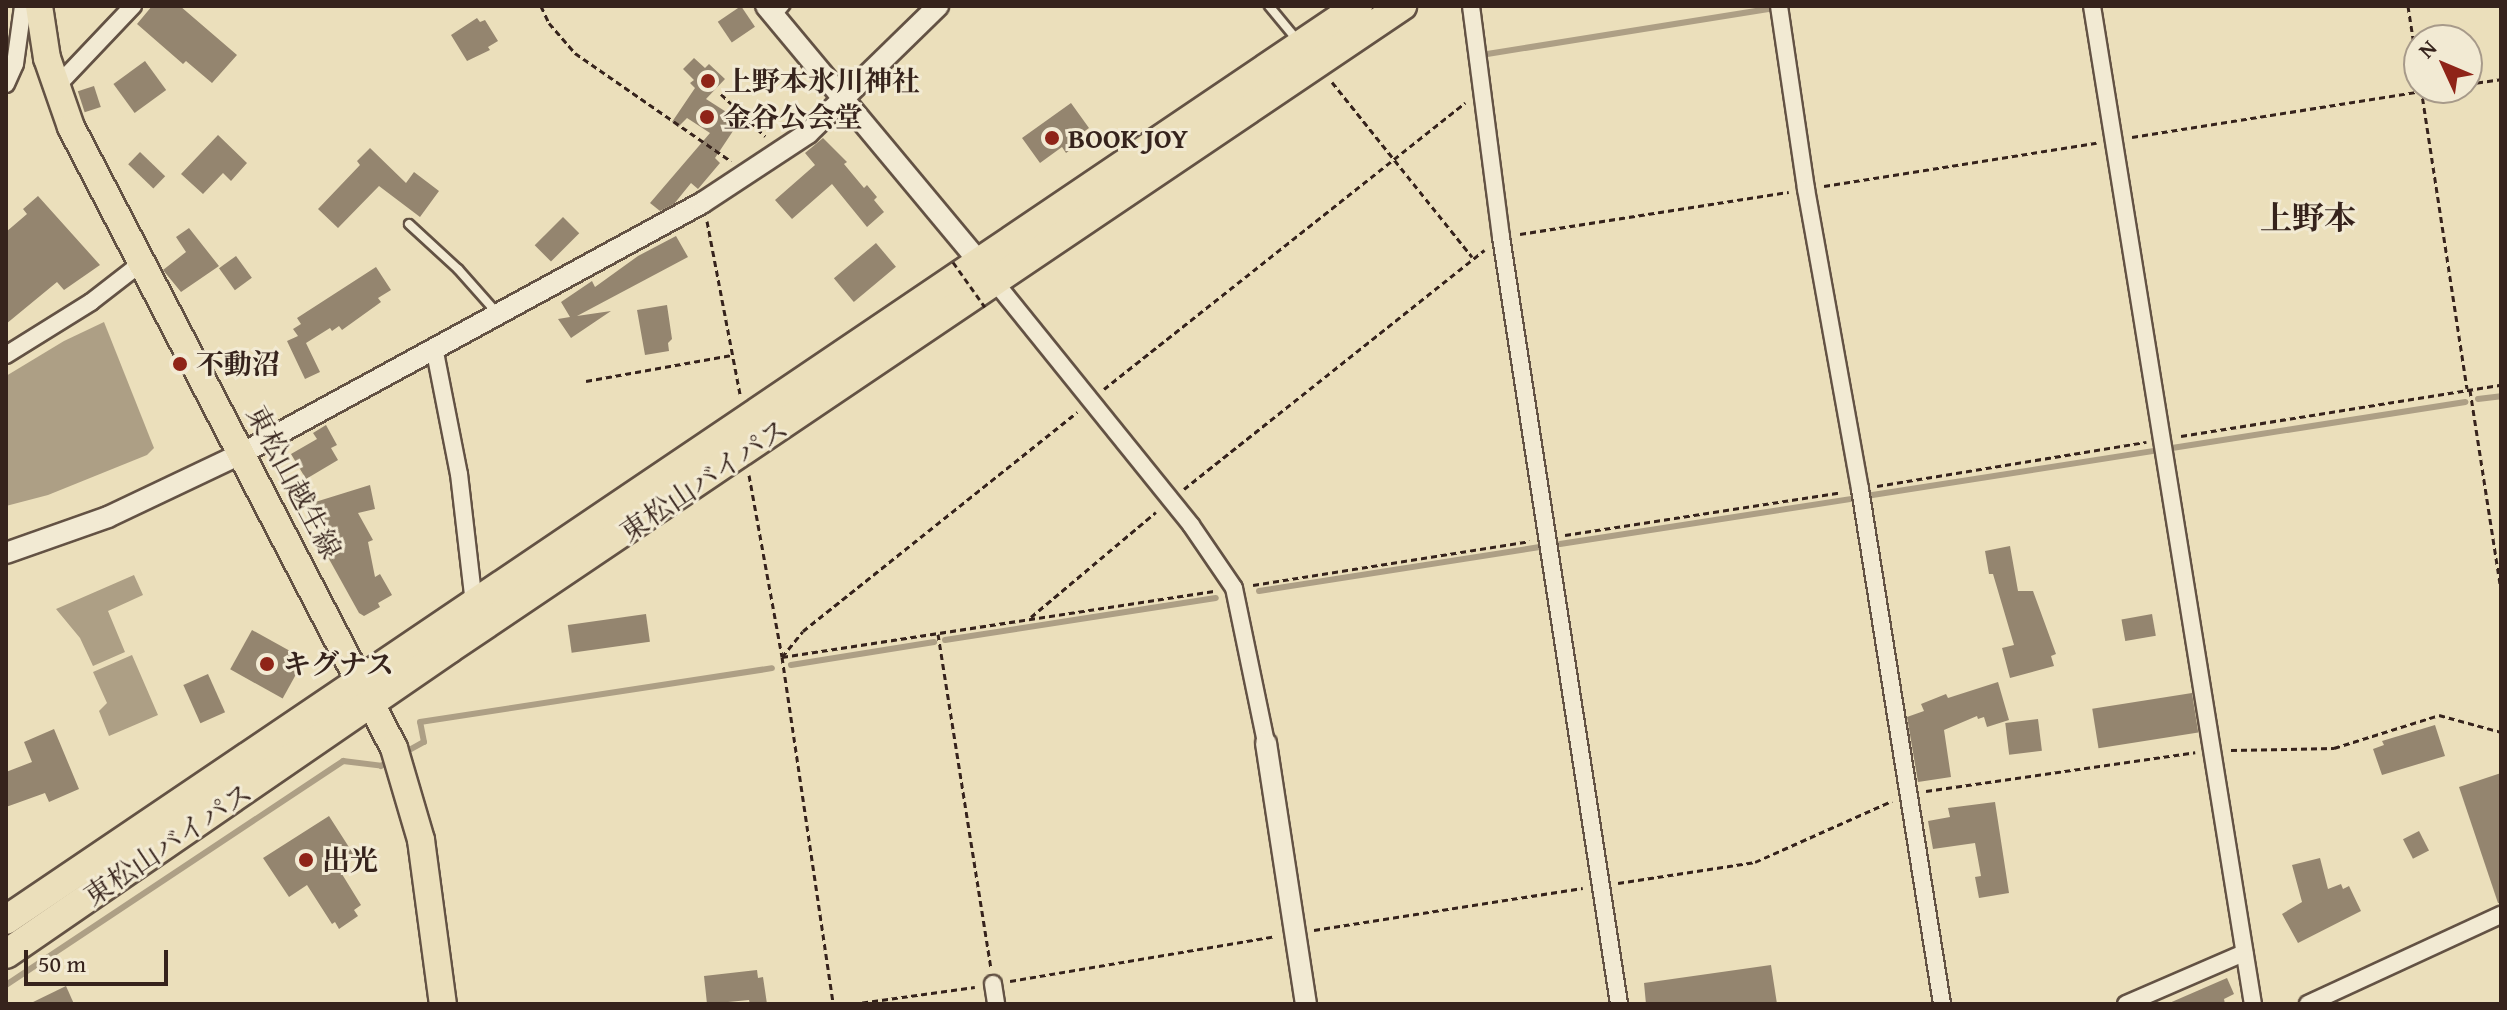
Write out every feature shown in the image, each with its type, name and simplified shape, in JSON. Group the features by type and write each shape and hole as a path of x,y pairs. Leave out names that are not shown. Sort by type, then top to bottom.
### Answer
{"highway":[{"name":"東松山バイパス","path":"1310,54 1358,6"},
{"name":"東松山バイパス","path":"6,954 366,693 474,603 746,422 979,278 1310,54 1402,6"},
{"name":"東松山バイパス","path":"6,920 743,454 979,278"}],"main road":[{"name":"東松山越生線","path":"39,6 56,87 71,127 394,748 410,793 421,840 443,1004"}],"street":[{"path":"6,84 15,64 23,6"},
{"path":"56,87 133,6"},
{"path":"6,553 108,517 243,453 702,203 783,152 845,101 938,6"},
{"path":"1471,6 1501,237 1619,1004"},
{"path":"1779,6 1806,189 1860,489 1942,1004"},
{"path":"2092,6 2253,1004"},
{"path":"775,10 979,278 1089,401 1170,500 1234,588 1266,743 1306,1004"},
{"path":"6,355 91,302 140,264"},
{"path":"434,347 459,474 474,603"},
{"path":"2308,1004 2501,915"},
{"path":"2126,1004 2244,953"},
{"path":"993,984 996,1004"}],"lane":[{"path":"1269,6 1310,54"},
{"path":"409,224 458,269 497,313"}],"path":[{"path":"541,6 549,23 575,53 751,174"},
{"path":"1310,54 1473,259"},
{"path":"782,657 803,631 1480,91"},
{"path":"1028,620 1170,500 1501,237 2403,93"},
{"path":"721,94 783,152"},
{"path":"2423,104 2501,591"},
{"path":"702,203 714,250 746,422"},
{"path":"586,381 732,355"},
{"path":"782,657 1860,489 2501,385"},
{"path":"743,454 751,481 782,657 833,1004"},
{"path":"938,634 993,984"},
{"path":"852,1004 1755,862 1907,794 2211,750 2334,748 2439,715 2501,732"}],"shaded area":[{"path":"104,322 154,448 147,455 48,495 6,506 6,376 64,341"},
{"path":"134,575 143,595 108,611 125,652 93,666 80,638 56,609"},
{"path":"132,655 158,715 109,736 99,711 107,703 93,672"}],"building":[{"path":"152,6 180,6 237,55 212,83 186,61 183,64 137,24"},
{"path":"741,6 755,27 732,42 718,22"},
{"path":"477,18 480,22 485,20 498,41 488,47 490,50 467,61 451,35"},
{"path":"694,58 705,68 709,64 725,79 706,99 731,115 728,119 737,125 715,158 720,163 698,189 691,183 674,204 660,211 650,203 710,133 687,118 678,127 672,122 695,88 690,83 694,80 683,69"},
{"path":"145,61 166,90 135,113 113,84"},
{"path":"94,86 101,107 85,112 78,91"},
{"path":"1071,103 1089,128 1082,133 1086,138 1066,153 1062,147 1040,163 1022,138"},
{"path":"218,135 247,163 231,181 223,173 203,194 181,174"},
{"path":"823,138 847,162 844,164 864,188 867,185 877,197 874,200 884,212 867,227 832,184 792,219 775,200 815,165 805,153"},
{"path":"370,148 406,183 414,172 439,191 420,217 379,186 338,228 318,209 360,165 357,161"},
{"path":"140,152 165,176 153,189 128,164"},
{"path":"38,196 100,265 64,290 57,282 6,324 6,232 27,214 23,209"},
{"path":"563,217 579,233 551,262 535,245"},
{"path":"189,228 219,266 181,292 163,270 186,252 176,237"},
{"path":"676,236 688,257 577,316 611,311 571,338 558,319 570,317 561,302 592,281 595,287 638,256"},
{"path":"876,243 896,267 854,302 834,278"},
{"path":"236,256 252,278 235,290 219,268"},
{"path":"376,267 391,290 378,298 381,302 342,330 339,326 332,331 330,328 306,343 320,372 305,379 287,341 298,336 293,329 301,324 297,318"},
{"path":"667,305 672,339 668,343 669,351 645,355 637,310"},
{"path":"326,425 337,445 331,448 338,460 306,479 291,454 317,439 313,433"},
{"path":"370,485 375,509 358,513 373,540 368,542 375,577 380,574 392,595 364,616 359,613 324,550 329,542 312,503"},
{"path":"2010,546 2018,591 2033,591 2056,654 2051,656 2054,666 2010,678 2002,648 2014,645 1993,574 1989,574 1985,551"},
{"path":"646,614 650,642 572,653 568,625"},
{"path":"2152,614 2156,636 2125,641 2121,619"},
{"path":"252,630 304,659 283,698 230,669"},
{"path":"208,674 225,712 200,723 183,685"},
{"path":"1998,682 2009,720 1987,727 1984,717 1978,719 1977,716 1944,730 1951,777 1918,782 1907,717 1924,711 1921,704 1946,694 1948,698"},
{"path":"2192,693 2198,733 2099,748 2092,709"},
{"path":"2038,719 2042,751 2009,755 2005,723"},
{"path":"2435,725 2445,756 2382,775 2373,749 2384,745 2382,741"},
{"path":"54,729 79,789 49,802 45,793 6,807 6,772 32,762 24,742"},
{"path":"2501,773 2501,903 2498,903 2459,787"},
{"path":"1995,802 2009,893 1979,898 1975,877 1981,876 1975,843 1933,849 1928,821 1950,817 1948,808"},
{"path":"329,816 354,855 337,866 361,905 354,910 358,916 339,929 335,922 332,924 307,885 289,897 263,858"},
{"path":"2419,831 2429,851 2413,859 2403,839"},
{"path":"2320,858 2328,889 2341,884 2343,889 2349,886 2361,911 2298,943 2282,914 2302,902 2292,865"},
{"path":"1771,965 1777,1004 1646,1004 1644,983"},
{"path":"757,970 758,978 763,977 767,1004 750,1004 749,1000 707,1004 704,976"},
{"path":"2227,978 2234,994 2224,999 2225,1004 2167,1004"},
{"path":"66,986 74,1004 29,1004"}],"waterway":[{"path":"1481,55 1776,8"},
{"path":"2478,399 2501,396"},
{"path":"2172,448 2465,402"},
{"path":"1866,496 2160,450"},
{"path":"1560,544 1856,498"},
{"path":"1259,591 1540,547"},
{"path":"945,640 1216,598"},
{"path":"791,665 934,642"},
{"path":"402,754 424,742 420,722 772,668"},
{"path":"6,985 343,761 381,766 389,761"}],"place":[{"name":"上野本氷川神社","path":"708,81"},
{"name":"金谷公会堂","path":"707,117"},
{"name":"BOOK JOY","path":"1052,138"},
{"name":"不動沼","path":"180,364"},
{"name":"キグナス","path":"267,664"},
{"name":"出光","path":"306,860"}],"district":[{"name":"上野本","path":"2308,218"}]}
